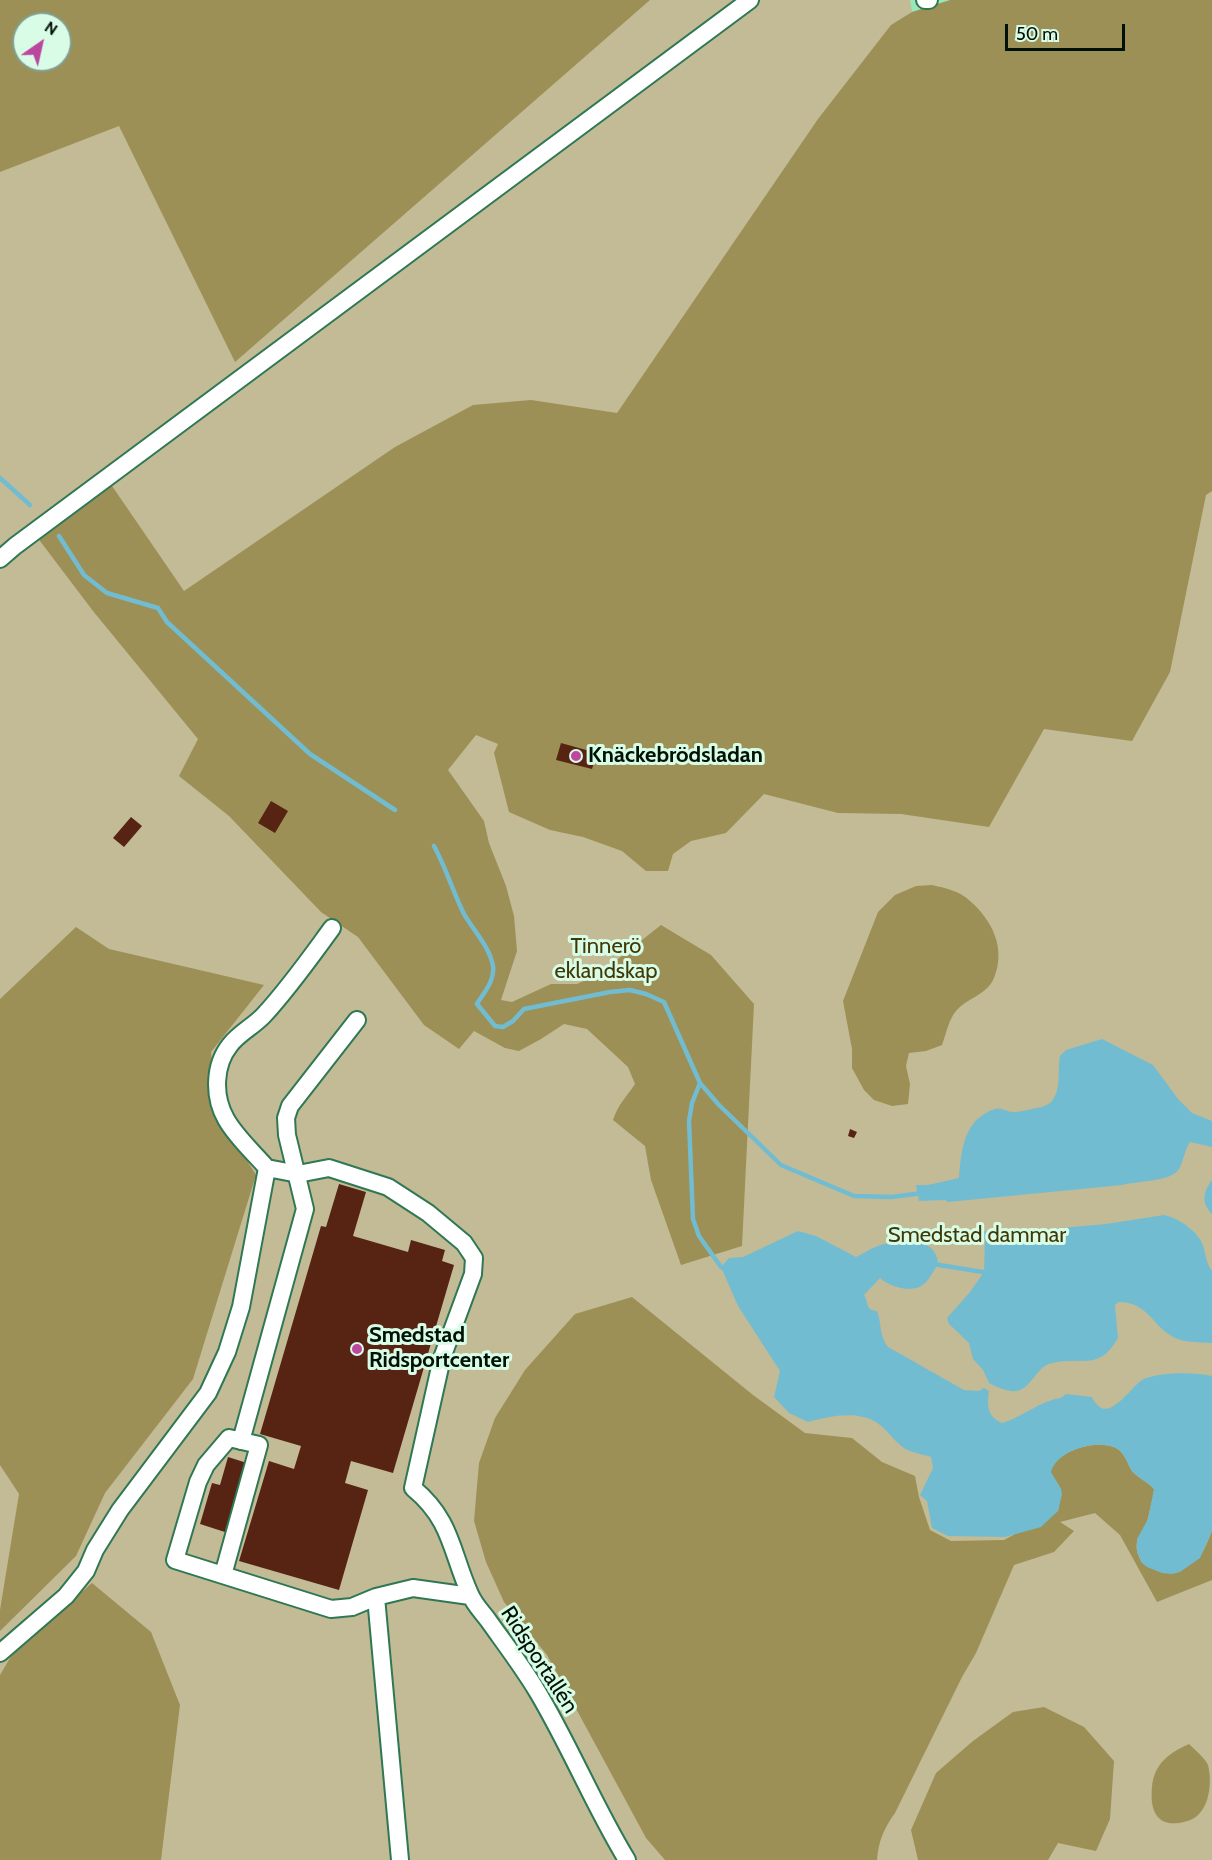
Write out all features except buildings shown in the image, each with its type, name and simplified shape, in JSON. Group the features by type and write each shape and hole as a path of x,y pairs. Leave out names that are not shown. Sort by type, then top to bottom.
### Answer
{"street":[{"path":"0,559 34,531 750,0"},
{"path":"298,1174 267,1168 226,1119 218,1098 217,1076 222,1058 231,1043 260,1019 280,998 332,928"},
{"path":"241,1441 305,1209 287,1135 286,1118 290,1106 357,1020"},
{"path":"0,1653 66,1596 86,1570 95,1550 120,1510 208,1393 227,1352 241,1307 267,1168"},
{"name":"Ridsportallén","path":"298,1174 329,1168 388,1187 428,1213 455,1235 464,1243 474,1258 473,1274 442,1358 412,1488 429,1501 440,1517 458,1558 470,1596 522,1666 539,1694 627,1860"},
{"path":"223,1575 259,1445 229,1438 206,1465 198,1482 175,1560 331,1609 352,1607 376,1597 413,1588 470,1596"},
{"path":"376,1597 400,1860"}],"green space":[{"name":"Tinnerö eklandskap","path":"0,0 910,0 912,12 907,15 1212,0 1212,1860 0,1860"}],"shaded area":[{"path":"0,0 650,0 235,362 119,126 0,172"},
{"path":"950,0 1212,0 1212,491 1206,495 1170,672 1132,741 1044,729 989,827 901,814 838,813 764,794 726,833 691,841 673,854 668,871 646,871 622,851 583,837 550,830 509,812 494,753 498,744 476,735 448,770 484,821 489,843 506,886 514,916 517,951 501,1000 512,1002 551,984 577,984 599,974 661,925 711,955 754,1004 742,1246 681,1265 651,1180 645,1146 613,1120 635,1084 628,1067 587,1029 564,1024 519,1051 505,1048 474,1031 459,1049 424,1025 358,937 321,912 229,816 179,776 198,739 93,611 37,537 110,483 184,591 395,447 473,405 531,400 617,413 818,119 891,25 912,12"},
{"path":"932,885 962,895 978,909 995,936 999,957 991,984 954,1014 942,1045 926,1051 909,1053 906,1066 910,1084 908,1104 892,1106 874,1100 864,1090 852,1068 852,1049 843,1001 878,912 895,895 916,886"},
{"path":"76,927 109,949 264,985 211,1052 216,1111 256,1175 193,1379 105,1493 76,1556 0,1631 0,1610 19,1494 0,1465 0,999"},
{"path":"632,1297 753,1395 805,1433 852,1438 882,1462 915,1476 930,1530 951,1541 1004,1540 1058,1511 1061,1489 1050,1472 1054,1464 1078,1448 1108,1446 1119,1450 1132,1471 1154,1489 1146,1525 1137,1543 1138,1555 1142,1563 1190,1564 1201,1554 1212,1531 1212,1580 1157,1602 1120,1535 1095,1513 1060,1522 1074,1531 1054,1552 1014,1565 976,1653 885,1830 880,1841 877,1860 665,1860 646,1838 547,1655 504,1602 486,1562 474,1521 479,1463 495,1418 525,1370 575,1314"},
{"path":"92,1583 151,1632 180,1705 161,1860 0,1860 0,1675 13,1653"},
{"path":"1044,1707 1084,1727 1114,1761 1110,1819 1096,1851 1058,1843 1048,1860 918,1860 911,1830 936,1773 973,1741 1013,1712"},
{"path":"1189,1744 1208,1765 1210,1785 1205,1806 1193,1819 1179,1823 1164,1822 1153,1808 1153,1779 1164,1760"}],"water":[{"name":"Smedstad dammar","path":"1102,1039 1153,1065 1178,1099 1192,1113 1212,1121 1212,1147 1190,1142 1179,1169 1169,1176 1153,1180 948,1202 945,1200 919,1201 916,1185 928,1185 959,1178 963,1146 977,1120 995,1109 1018,1112 1049,1104 1057,1090 1060,1056 1066,1050"},
{"path":"1212,1180 1212,1214 1206,1206 1204,1197"},
{"name":"Smedstad dammar","path":"1164,1215 1191,1229 1203,1246 1212,1271 1212,1343 1179,1340 1167,1333 1137,1306 1118,1302 1115,1305 1118,1338 1104,1355 1089,1361 1062,1361 1047,1365 1026,1386 1016,1391 999,1388 989,1383 983,1370 973,1359 969,1343 949,1324 947,1318 984,1272 985,1240 981,1234 984,1231 1005,1233 1106,1224"},
{"name":"Smedstad dammar","path":"798,1231 816,1236 856,1257 875,1247 895,1242 915,1242 931,1248 938,1264 924,1284 908,1289 890,1284 880,1278 864,1295 868,1306 877,1311 883,1339 888,1347 964,1390 979,1391 984,1388 989,1391 989,1410 993,1417 1002,1423 1066,1394 1092,1397 1098,1406 1105,1409 1119,1402 1146,1378 1179,1373 1212,1376 1212,1531 1200,1558 1180,1572 1172,1574 1162,1573 1142,1563 1137,1552 1137,1539 1148,1519 1154,1489 1132,1471 1124,1455 1116,1448 1098,1445 1078,1448 1069,1452 1055,1464 1051,1472 1062,1494 1058,1511 1041,1527 1005,1537 948,1536 932,1528 927,1501 920,1495 933,1468 931,1457 904,1448 880,1425 864,1417 845,1415 808,1422 789,1413 774,1397 780,1371 738,1306 721,1267 729,1258 743,1257"}],"waterway":[{"path":"0,478 30,505"},
{"path":"59,536 84,575 107,593 158,608 167,622 310,754 395,810"},
{"path":"434,846 464,914 485,945 491,959 492,977 477,1004 495,1026 503,1027 513,1021 524,1009 610,992 630,990 646,994 664,1002 700,1083 719,1105 781,1165 854,1196 891,1197 923,1193"},
{"path":"700,1083 692,1103 689,1121 693,1219 699,1236 721,1267 725,1269"},
{"path":"933,1264 989,1273"}],"place":[{"name":"Knäckebrödsladan","path":"576,756"},
{"name":"Smedstad Ridsportcenter","path":"357,1349"}]}
